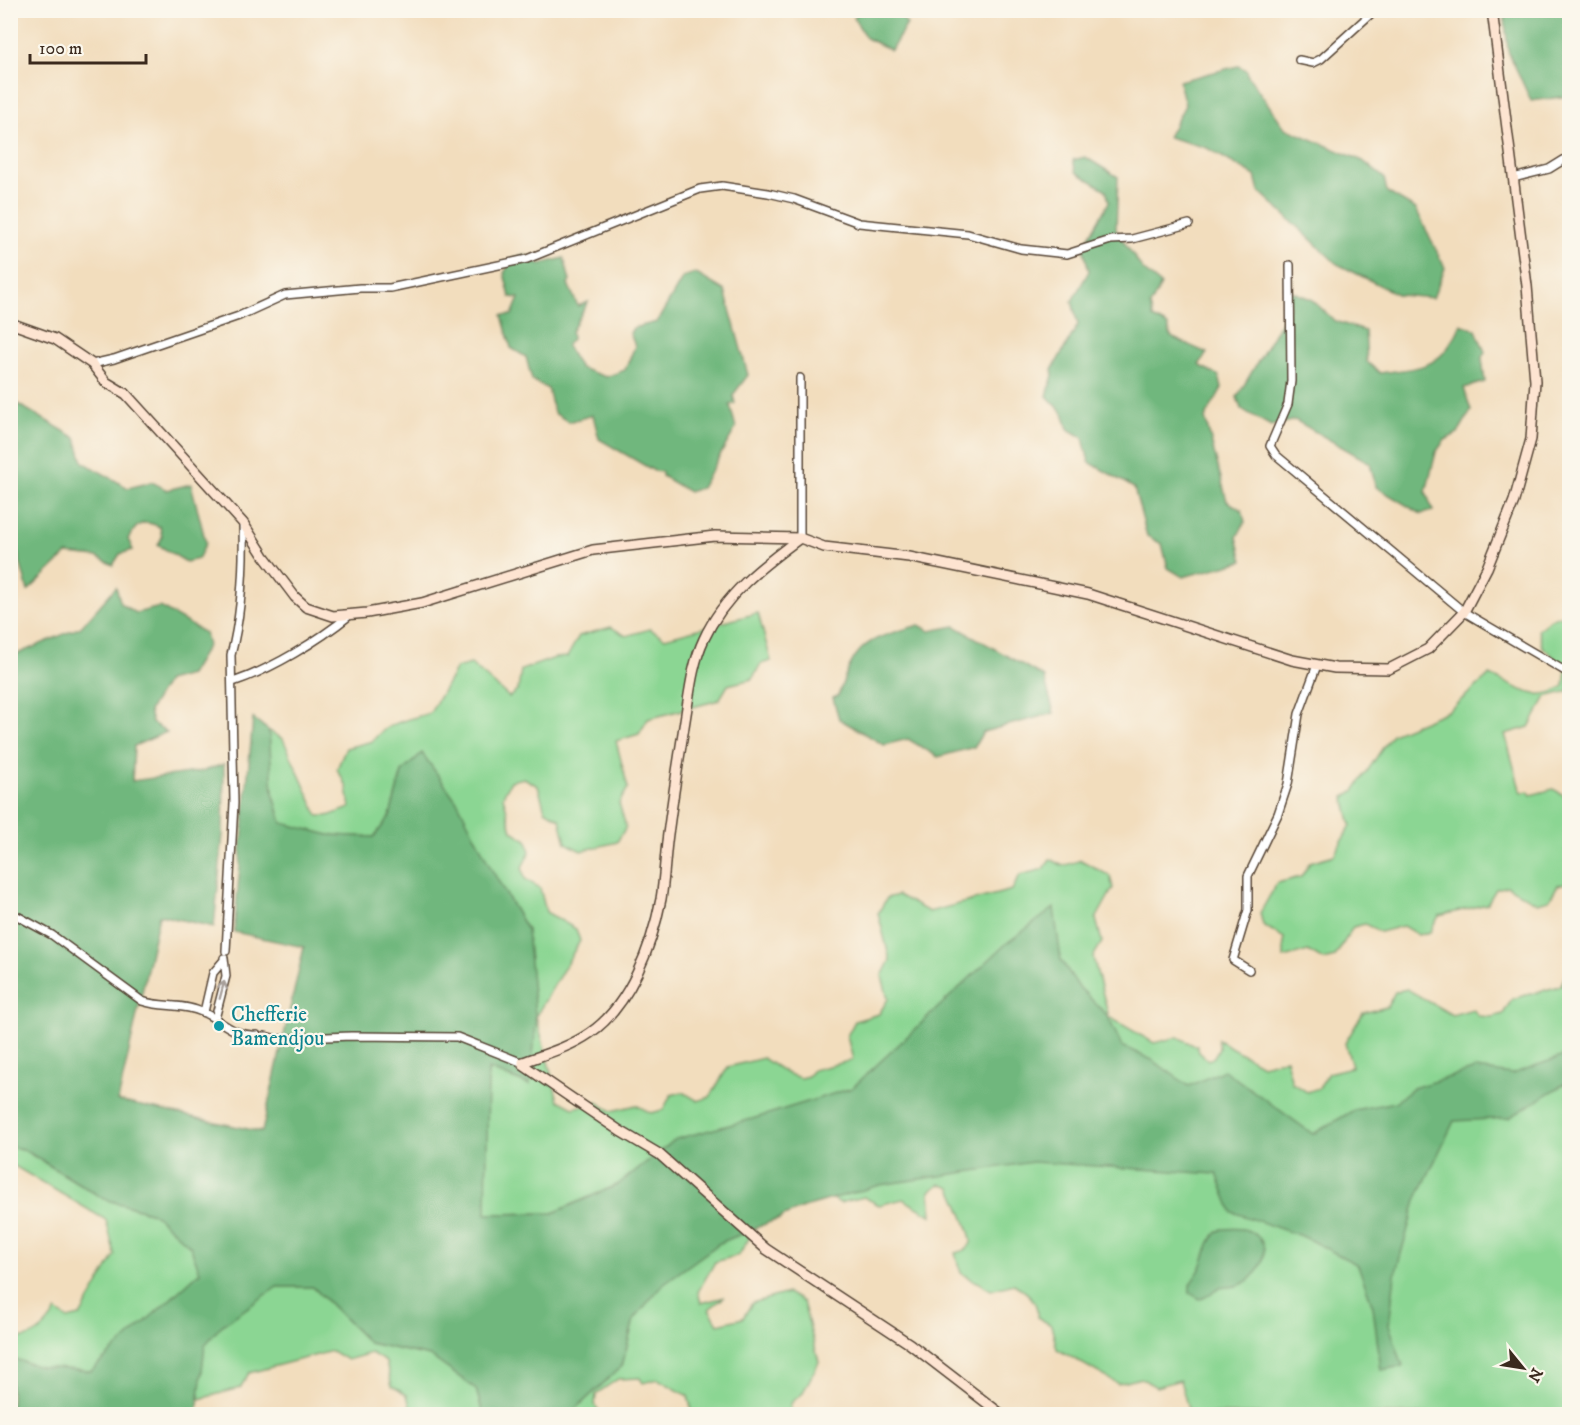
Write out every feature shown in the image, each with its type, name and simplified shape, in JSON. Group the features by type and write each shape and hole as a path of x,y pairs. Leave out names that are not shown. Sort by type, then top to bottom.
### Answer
{"main road":[{"path":"10,323 56,339 92,364 106,382 126,394 243,523 264,556 306,608 333,616 422,603 593,550 715,536 800,538 824,548 927,560 1089,594 1264,652 1317,665 1354,669 1389,669 1428,650 1464,612 1487,568 1514,501 1526,467 1534,423 1534,381 1529,308 1492,10"},
{"path":"523,1063 590,1033 604,1022 624,996 649,941 661,898 678,765 693,672 703,640 722,608 734,594 800,538"},
{"path":"523,1063 620,1131 659,1154 766,1249 910,1344 1000,1414"}],"street":[{"path":"1299,60 1314,63 1321,59 1375,10"},
{"path":"1514,178 1549,169 1569,156"},
{"path":"92,364 114,359 239,316 285,296 360,288 390,288 527,260 694,191 722,186 794,199 859,223 968,234 1021,249 1067,254 1111,240 1132,239 1189,224"},
{"path":"1290,265 1291,381 1288,404 1270,446 1276,455 1464,612 1569,674"},
{"path":"800,378 800,538"},
{"path":"215,1019 226,976 225,956 234,803 231,655 237,635 244,567 243,523"},
{"path":"233,682 253,676 324,637 350,615"},
{"path":"1249,970 1233,960 1248,910 1248,876 1278,814 1288,784 1299,714 1317,665"},
{"path":"10,912 52,935 142,1001 154,1005 178,1005 204,1012 240,1034 278,1039 351,1036 457,1037 523,1063"},
{"path":"204,1012 213,974 225,956"}],"green space":[{"path":"859,11 896,11 907,24 891,50 866,38 854,18"},
{"path":"1504,11 1569,11 1569,96 1531,101 1508,51"},
{"path":"1238,66 1247,70 1248,76 1285,128 1363,161 1384,178 1387,192 1416,209 1445,268 1433,298 1399,295 1337,264 1259,191 1255,176 1207,148 1168,137 1185,105 1179,81"},
{"path":"1085,157 1118,177 1116,230 1143,270 1161,285 1150,306 1153,318 1168,326 1171,337 1207,353 1199,365 1219,376 1222,388 1205,418 1227,501 1242,510 1245,522 1237,537 1243,561 1183,577 1168,568 1162,544 1147,536 1134,488 1089,462 1083,438 1068,429 1063,413 1047,396 1053,375 1052,370 1078,325 1072,301 1089,271 1083,247 1109,202 1106,190 1076,172 1073,160"},
{"path":"525,255 540,264 564,258 570,281 568,284 578,306 588,302 571,332 572,339 566,346 580,368 606,377 625,370 635,346 630,333 633,328 657,322 683,277 695,273 725,291 748,375 733,395 735,403 730,405 736,428 701,488 689,492 662,476 662,472 654,471 599,439 593,415 569,422 554,413 548,389 532,380 526,357 511,348 502,315 512,315 519,298 510,297 504,273 513,258"},
{"path":"1285,289 1311,299 1335,321 1365,331 1367,362 1380,373 1420,367 1430,363 1446,350 1461,324 1476,330 1485,352 1482,358 1485,382 1464,388 1471,411 1458,433 1445,440 1436,452 1426,492 1433,511 1421,514 1376,487 1370,463 1295,420 1271,426 1241,409 1237,397 1290,307"},
{"path":"16,403 76,438 83,462 128,488 152,482 167,490 191,484 206,543 198,559 186,562 158,545 162,537 160,527 145,523 134,529 128,539 133,550 120,554 113,565 97,557 67,554 28,591 15,543 11,540 10,404"},
{"path":"116,587 121,604 136,613 160,607 205,633 208,645 190,675 167,681 149,711 152,723 167,732 134,746 132,781 203,771 224,764 223,834 214,927 159,915 118,1101 262,1132 304,947 234,932 253,718 269,731 273,793 282,823 329,835 374,837 390,816 402,772 422,753 458,803 492,870 527,930 536,1025 530,1085 488,1069 486,1214 553,1213 617,1185 676,1139 752,1119 852,1088 1007,943 1054,908 1061,960 1078,986 1107,1015 1122,1046 1152,1060 1189,1086 1224,1070 1313,1134 1354,1110 1395,1102 1413,1088 1476,1069 1512,1074 1569,1054 1569,1081 1509,1118 1454,1121 1416,1200 1395,1275 1389,1325 1403,1366 1381,1370 1373,1307 1358,1265 1304,1237 1232,1212 1217,1174 1033,1162 880,1185 808,1206 720,1243 663,1284 634,1319 622,1366 570,1414 483,1414 476,1389 430,1356 369,1343 313,1287 277,1287 221,1326 205,1345 197,1414 147,1410 138,1414 11,1414 11,1358 41,1367 91,1371 200,1272 190,1246 153,1213 104,1199 23,1149 11,1147 10,657 81,627"},
{"path":"758,613 771,661 761,664 752,679 728,685 719,700 648,719 639,734 616,741 628,788 619,803 626,827 617,842 581,851 566,843 560,819 545,810 538,786 524,778 511,781 503,796 512,831 527,840 530,852 522,867 525,879 540,888 546,912 576,929 580,941 536,1016 558,1100 573,1108 597,1102 612,1111 636,1105 651,1113 663,1110 671,1095 683,1092 698,1101 710,1097 728,1067 763,1058 786,1073 800,1078 808,1076 813,1070 853,1060 847,1036 855,1021 879,1014 888,999 882,976 890,960 878,913 887,898 898,895 929,912 1012,890 1020,875 1044,869 1050,859 1063,866 1081,860 1110,876 1113,888 1096,919 1102,942 1093,957 1109,1017 1154,1043 1178,1037 1197,1045 1199,1052 1208,1060 1213,1058 1219,1049 1218,1040 1262,1065 1286,1059 1292,1083 1307,1092 1319,1088 1328,1073 1352,1067 1345,1043 1363,1013 1387,1007 1395,992 1407,989 1452,1015 1473,1009 1478,1016 1492,1017 1503,1014 1512,999 1560,986 1569,969 1569,1414 1197,1414 1188,1409 1180,1380 1156,1387 1141,1378 1118,1384 1057,1349 1051,1325 1037,1317 1034,1302 1019,1287 1014,1284 991,1290 961,1273 955,1253 968,1247 971,1239 951,1188 940,1184 930,1191 932,1216 903,1199 879,1205 864,1197 840,1203 825,1194 790,1204 781,1219 757,1225 739,1255 715,1262 698,1292 701,1303 725,1297 709,1309 718,1324 743,1318 752,1303 788,1293 803,1302 819,1362 802,1394 792,1402 790,1407 793,1414 693,1414 688,1396 658,1379 643,1383 640,1378 618,1379 596,1394 595,1405 601,1414 570,1414 622,1366 634,1319 662,1284 617,1185 553,1213 485,1214 488,1069 529,1085 527,930 422,754 402,772 390,816 374,837 329,835 282,823 273,793 266,729 283,739 318,816 328,816 350,808 347,787 337,769 346,748 373,741 391,726 430,713 456,668 471,664 509,697 518,690 521,670 555,658 567,657 579,636 611,627 626,636 650,629 665,638"},
{"path":"1569,614 1569,691 1546,697 1529,727 1505,734 1521,793 1528,791 1531,795 1553,789 1569,798 1569,882 1558,885 1549,900 1537,903 1507,886 1496,889 1487,904 1439,916 1430,932 1418,935 1403,926 1380,932 1365,924 1353,927 1335,957 1323,960 1308,951 1284,958 1284,938 1263,925 1260,913 1277,883 1301,877 1310,862 1334,855 1351,825 1344,797 1354,791 1392,734 1448,711 1490,675 1518,689 1535,694 1544,694 1564,686 1566,669 1542,646 1538,630 1551,619"},
{"path":"919,625 930,631 955,626 1044,677 1054,713 983,732 974,747 938,757 908,739 884,745 839,719 833,698 838,696 858,653 875,640"},
{"path":"11,1147 22,1149 104,1199 153,1213 190,1246 277,1287 313,1287 369,1343 430,1356 476,1389 483,1414 412,1414 407,1395 392,1386 386,1362 371,1353 347,1360 332,1351 249,1373 240,1388 192,1401 184,1414 11,1414 11,1336 25,1338 31,1336 48,1323 56,1311 68,1319 80,1316 115,1255 106,1220 11,1164"},
{"path":"1222,1229 1243,1229 1257,1236 1262,1243 1264,1258 1256,1273 1242,1284 1219,1288 1200,1299 1190,1293 1190,1285 1201,1267 1210,1242"}],"waterway":[{"path":"1565,1080 1570,1079"}],"place":[{"name":"Chefferie Bamendjou","path":"219,1026"}]}
